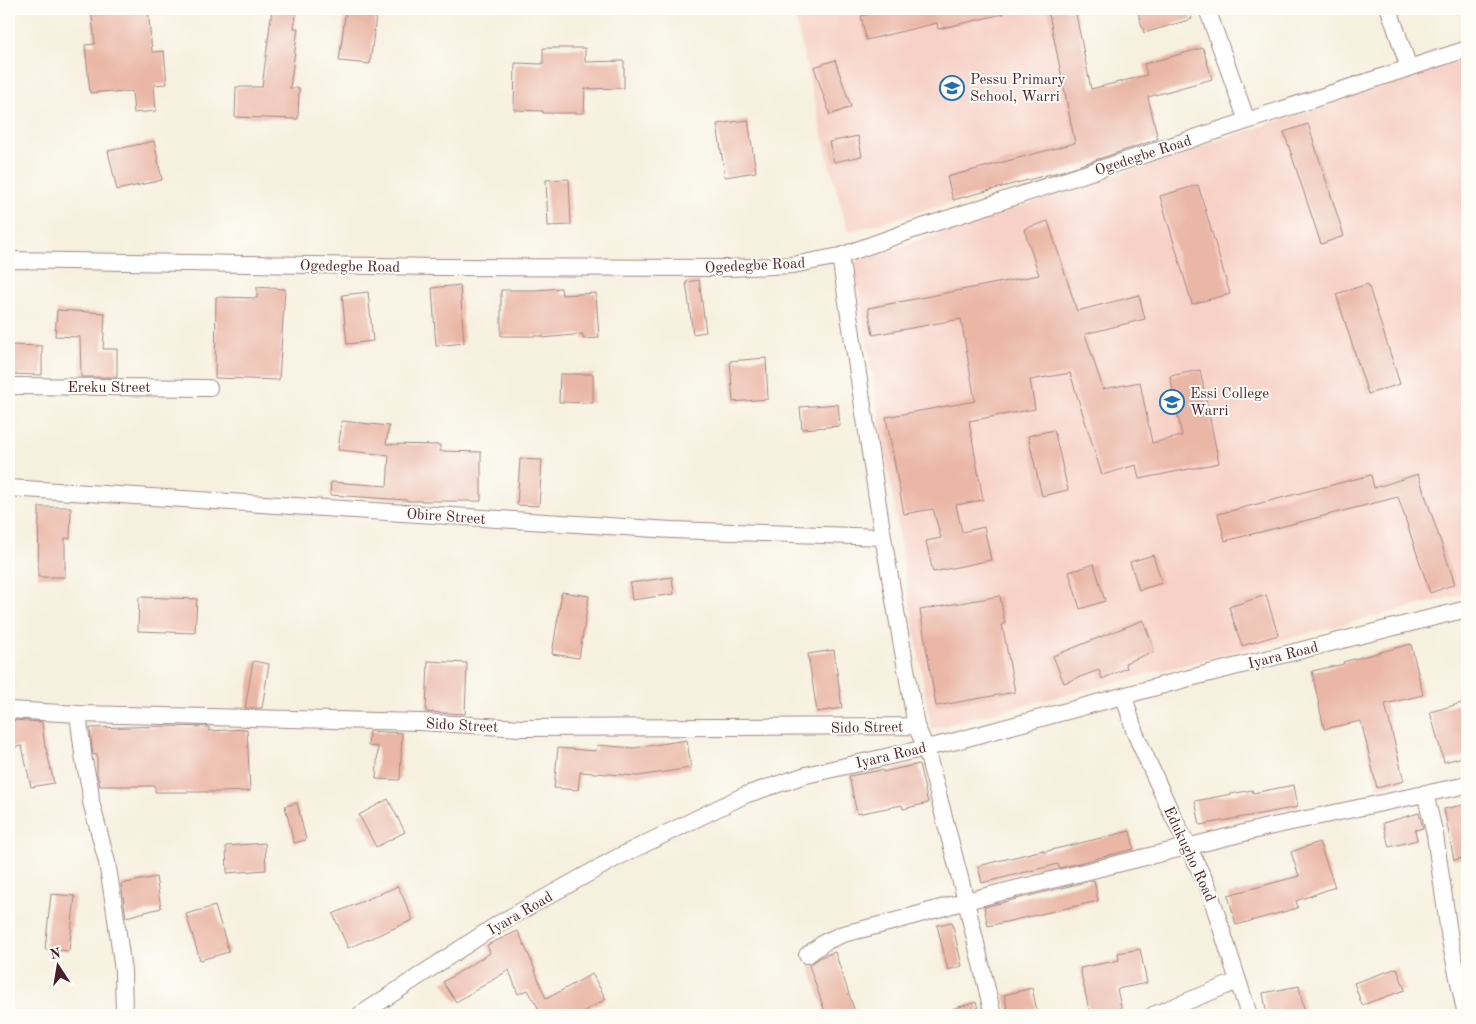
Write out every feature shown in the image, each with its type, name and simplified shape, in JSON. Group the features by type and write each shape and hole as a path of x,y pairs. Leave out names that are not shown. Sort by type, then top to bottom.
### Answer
{"street":[{"path":"1207,9 1247,121"},
{"path":"1389,9 1409,68"},
{"name":"Ogedegbe Road","path":"9,260 438,267 729,268 794,265 840,256 910,231 1467,49"},
{"path":"840,256 883,537 916,726 926,748 966,901 993,1015"},
{"name":"Ereku Street","path":"9,386 209,388"},
{"name":"Obire Street","path":"9,488 672,530 883,537"},
{"name":"Iyara Road","path":"360,1015 498,924 618,857 745,795 806,774 926,748 1467,609"},
{"name":"Edukugho Road","path":"1124,696 1135,733 1208,887 1249,1015"},
{"name":"Sido Street","path":"9,710 78,714 420,722 521,728 916,726"},
{"path":"78,714 91,802 107,862 116,911 123,971 124,1015"},
{"path":"808,955 825,942 843,934 966,901 1188,846 1467,785"},
{"path":"1425,793 1435,835 1450,940 1466,1015"},
{"path":"1153,1015 1238,981"}],"shaded area":[{"name":"Pessu Primary School, Warri","path":"832,9 1075,9 1108,159 848,232 829,163 795,17"},
{"name":"Essi College Warri","path":"1467,58 1467,593 931,729 854,262"}],"building":[{"path":"91,9 148,9 152,52 164,51 167,84 154,85 156,111 134,113 132,91 90,93 85,45 95,44"},
{"path":"272,9 297,9 294,28 298,28 290,88 299,88 298,119 235,117 236,87 262,87"},
{"path":"346,9 377,9 370,64 339,61"},
{"path":"890,9 1003,9 1003,14 938,29 937,23 866,40 861,16"},
{"path":"1048,9 1075,9 1091,89 1147,75 1144,64 1203,48 1212,79 1148,97 1158,139 1062,171 953,200 947,177 1075,143"},
{"path":"1137,9 1189,9 1192,19 1144,33"},
{"path":"543,48 585,48 585,62 624,61 624,88 585,89 584,113 543,113 543,111 514,110 515,63 543,64"},
{"path":"835,60 851,107 830,115 814,67"},
{"path":"748,120 756,172 725,177 717,124"},
{"path":"1308,124 1344,236 1321,244 1284,132"},
{"path":"858,136 862,156 834,162 829,142"},
{"path":"154,141 162,180 117,190 108,151"},
{"path":"569,179 571,225 548,226 546,180"},
{"path":"1198,185 1230,294 1192,304 1160,196"},
{"path":"1048,221 1077,311 1139,295 1145,319 1085,334 1103,389 1140,382 1152,443 1182,436 1170,376 1200,370 1219,463 1139,479 1136,465 1102,475 1070,373 1030,380 1035,409 969,421 983,500 956,505 962,532 984,527 991,560 933,572 926,541 941,538 933,509 904,514 886,417 975,401 961,319 873,335 868,308 1039,275 1024,229"},
{"path":"699,280 706,332 693,334 686,282"},
{"path":"1368,284 1400,384 1368,394 1336,294"},
{"path":"460,285 464,343 436,346 432,288"},
{"path":"257,287 285,289 279,380 215,378 216,297 257,298"},
{"path":"561,288 562,295 596,293 599,338 583,339 583,334 543,338 543,336 501,336 501,290"},
{"path":"368,292 373,341 347,344 342,295"},
{"path":"57,310 105,313 103,349 117,349 117,377 81,377 80,337 55,336"},
{"path":"9,345 42,346 42,375 9,374"},
{"path":"766,358 768,399 733,402 730,361"},
{"path":"560,374 593,374 593,403 559,402"},
{"path":"838,404 840,426 802,429 800,407"},
{"path":"342,421 389,426 386,444 440,445 440,451 481,452 481,501 407,501 330,495 331,482 387,486 389,455 338,450"},
{"path":"1054,430 1068,490 1042,496 1028,436"},
{"path":"520,459 542,460 539,506 517,505"},
{"path":"1418,474 1455,584 1430,593 1398,497 1225,541 1218,514 1371,475 1374,488"},
{"path":"39,507 71,507 70,539 65,538 65,577 38,577"},
{"path":"1153,555 1162,583 1139,590 1130,562"},
{"path":"1094,564 1105,601 1080,609 1069,572"},
{"path":"672,577 674,594 632,600 630,583"},
{"path":"562,592 589,596 579,658 552,654"},
{"path":"1266,595 1278,635 1242,646 1229,607"},
{"path":"1000,596 1005,624 1002,624 1015,692 936,706 920,610"},
{"path":"139,597 197,599 195,633 138,631"},
{"path":"1143,620 1155,651 1125,663 1127,668 1102,679 1099,670 1064,683 1053,656"},
{"path":"1411,644 1423,695 1385,704 1404,781 1377,788 1361,721 1324,729 1312,671 1344,664 1343,662"},
{"path":"834,650 842,708 817,712 808,654"},
{"path":"253,661 269,664 262,708 245,708"},
{"path":"428,661 467,663 465,714 426,712"},
{"path":"1462,703 1467,724 1467,756 1444,762 1430,712"},
{"path":"9,721 42,722 45,748 54,783 31,787 22,746 9,748"},
{"path":"209,727 209,731 247,729 250,791 155,792 155,786 100,786 97,773 97,754 93,755 90,728"},
{"path":"369,731 402,733 400,780 376,779 378,747 368,746"},
{"path":"687,740 691,768 638,776 580,772 578,790 554,788 558,748 596,751 597,745 634,748"},
{"path":"919,764 928,803 903,809 902,805 857,814 849,776 882,770 883,772"},
{"path":"1294,785 1298,807 1200,825 1195,801 1252,790 1253,793"},
{"path":"388,799 405,832 376,847 359,815"},
{"path":"297,803 306,840 294,843 285,806"},
{"path":"1467,804 1467,857 1454,860 1444,809"},
{"path":"1419,813 1423,828 1415,830 1417,840 1389,847 1383,823"},
{"path":"1130,831 1134,849 1059,868 1058,864 982,883 978,866"},
{"path":"1319,842 1335,887 1296,901 1298,908 1236,925 1228,895 1299,876 1291,852"},
{"path":"265,843 266,870 227,873 226,846"},
{"path":"156,877 161,908 126,917 121,884"},
{"path":"1094,880 1098,901 988,926 984,907"},
{"path":"398,886 413,920 348,948 333,914"},
{"path":"51,894 75,896 69,951 45,949"},
{"path":"215,906 229,952 200,960 186,914"},
{"path":"952,922 962,966 948,970 937,925"},
{"path":"518,931 546,999 592,974 606,999 577,1015 542,1015 528,990 518,994 509,970 456,1002 443,982 490,953 487,945"},
{"path":"1140,949 1147,983 1117,989 1122,1010 1090,1015 1080,968 1119,960 1118,953"},
{"path":"835,952 856,1015 826,1015 809,965 823,956"},
{"path":"1397,968 1405,990 1362,1005 1354,983"},
{"path":"1299,986 1305,1015 1267,1015 1263,993"},
{"path":"1032,988 1038,1015 1009,1015 1004,995"},
{"path":"976,1002 980,1015 943,1015 942,1012"}],"place":[{"name":"Pessu Primary School, Warri","path":"952,88"},
{"name":"Essi College Warri","path":"1172,402"}]}
